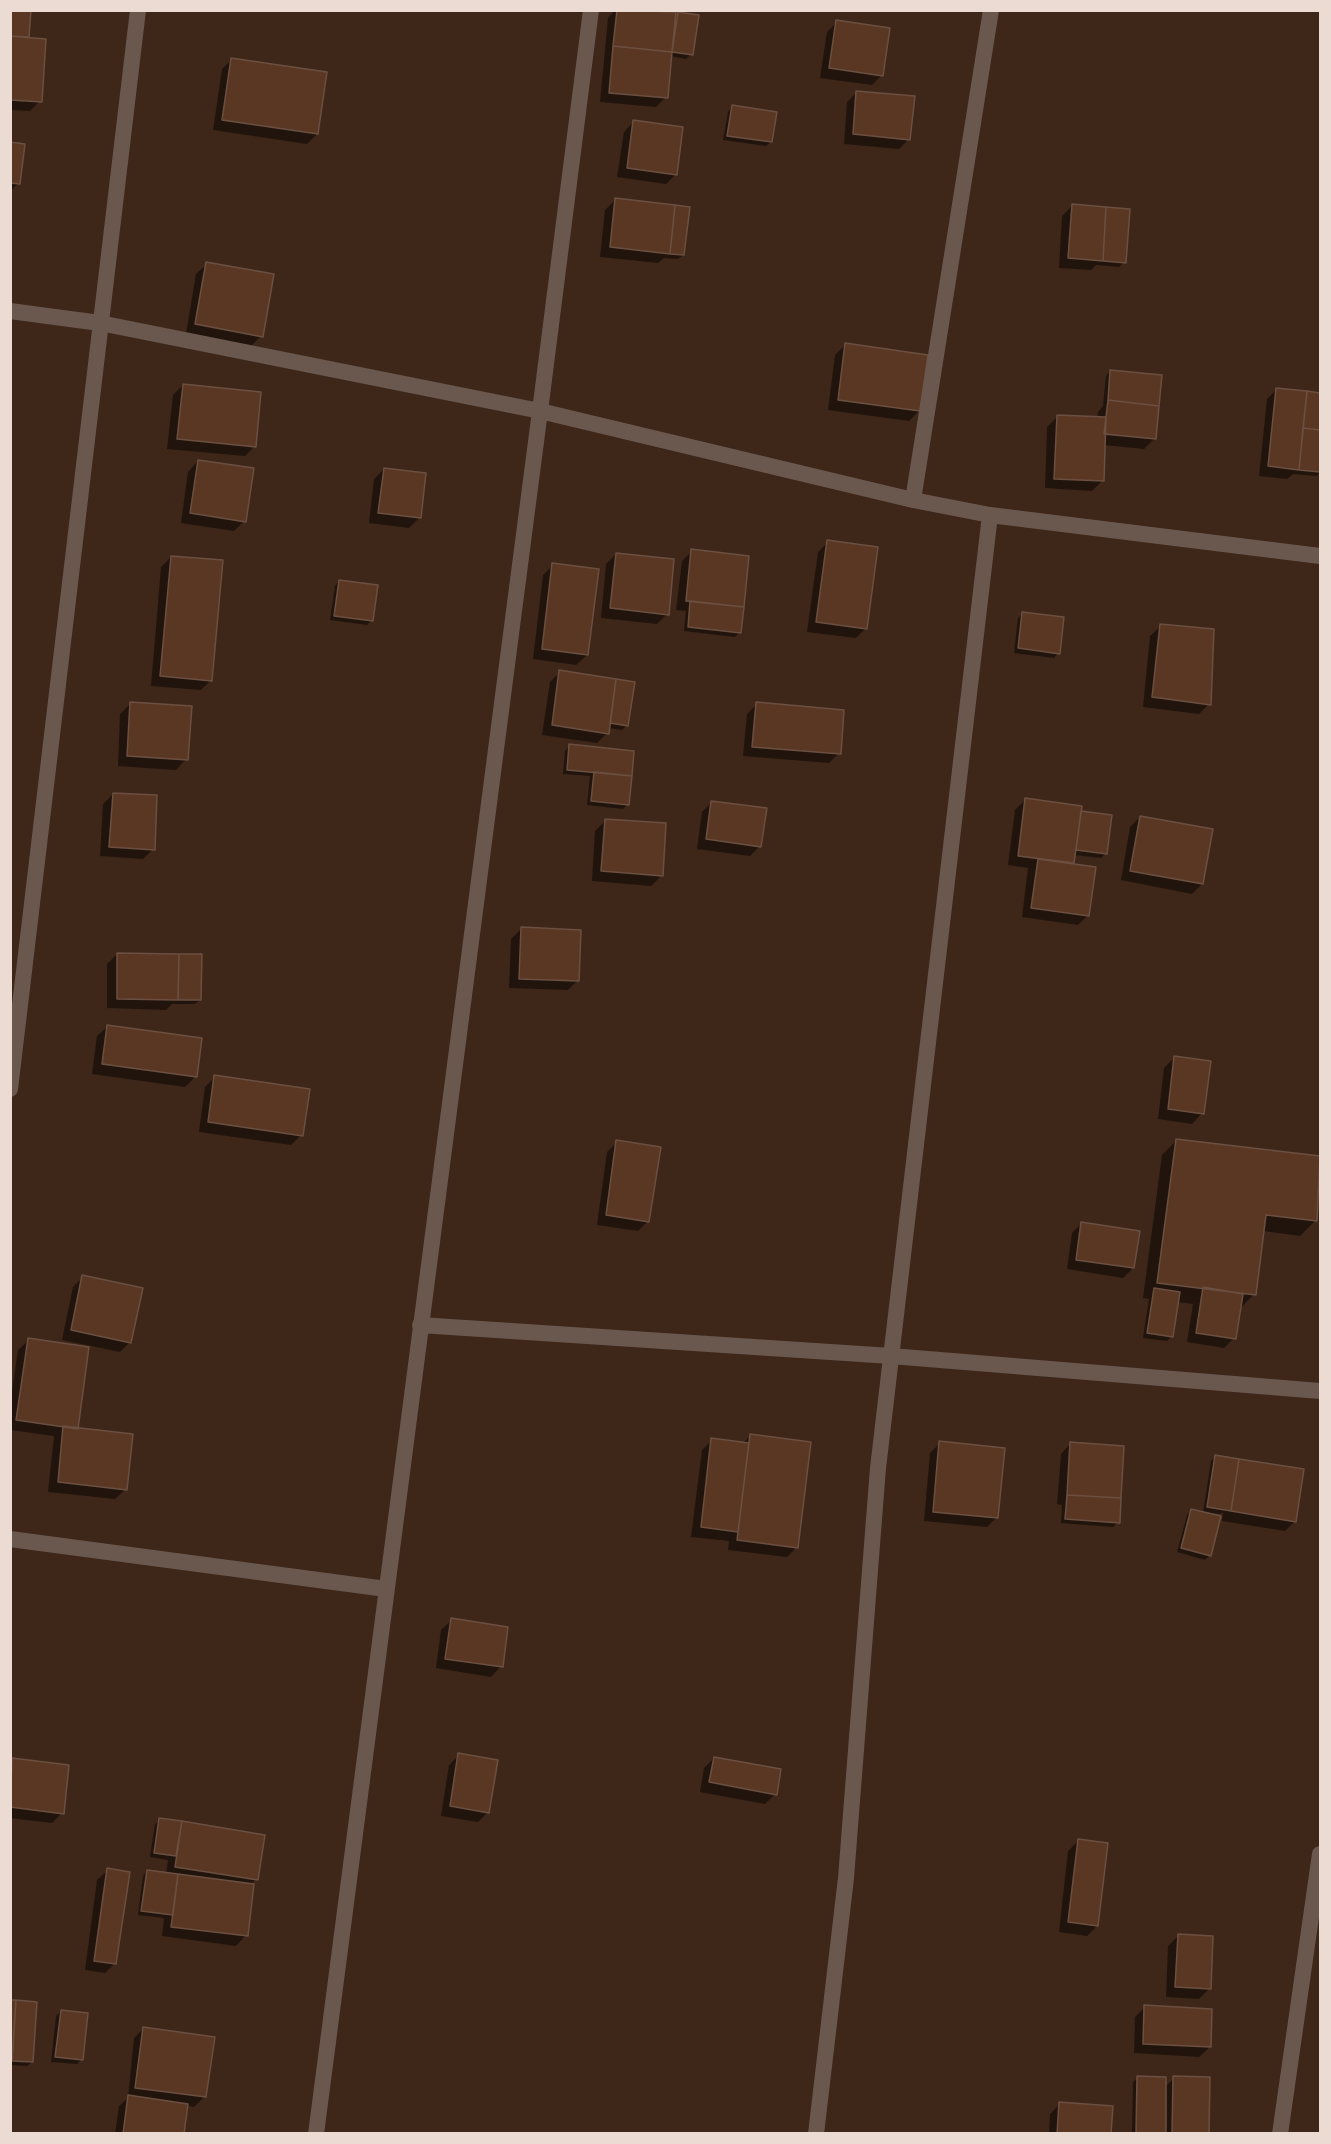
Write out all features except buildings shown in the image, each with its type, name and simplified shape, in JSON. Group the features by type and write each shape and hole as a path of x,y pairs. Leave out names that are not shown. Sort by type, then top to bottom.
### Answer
{"street":[{"path":"10,1089 138,10"},
{"path":"316,2133 591,10"},
{"path":"913,501 991,10"},
{"path":"10,310 100,323 540,411 913,501 990,515 1320,556"},
{"path":"816,2133 846,1878 877,1480 990,515"},
{"path":"420,1325 891,1356 1320,1391"},
{"path":"10,1539 386,1589"},
{"path":"1280,2133 1320,1854"}]}
